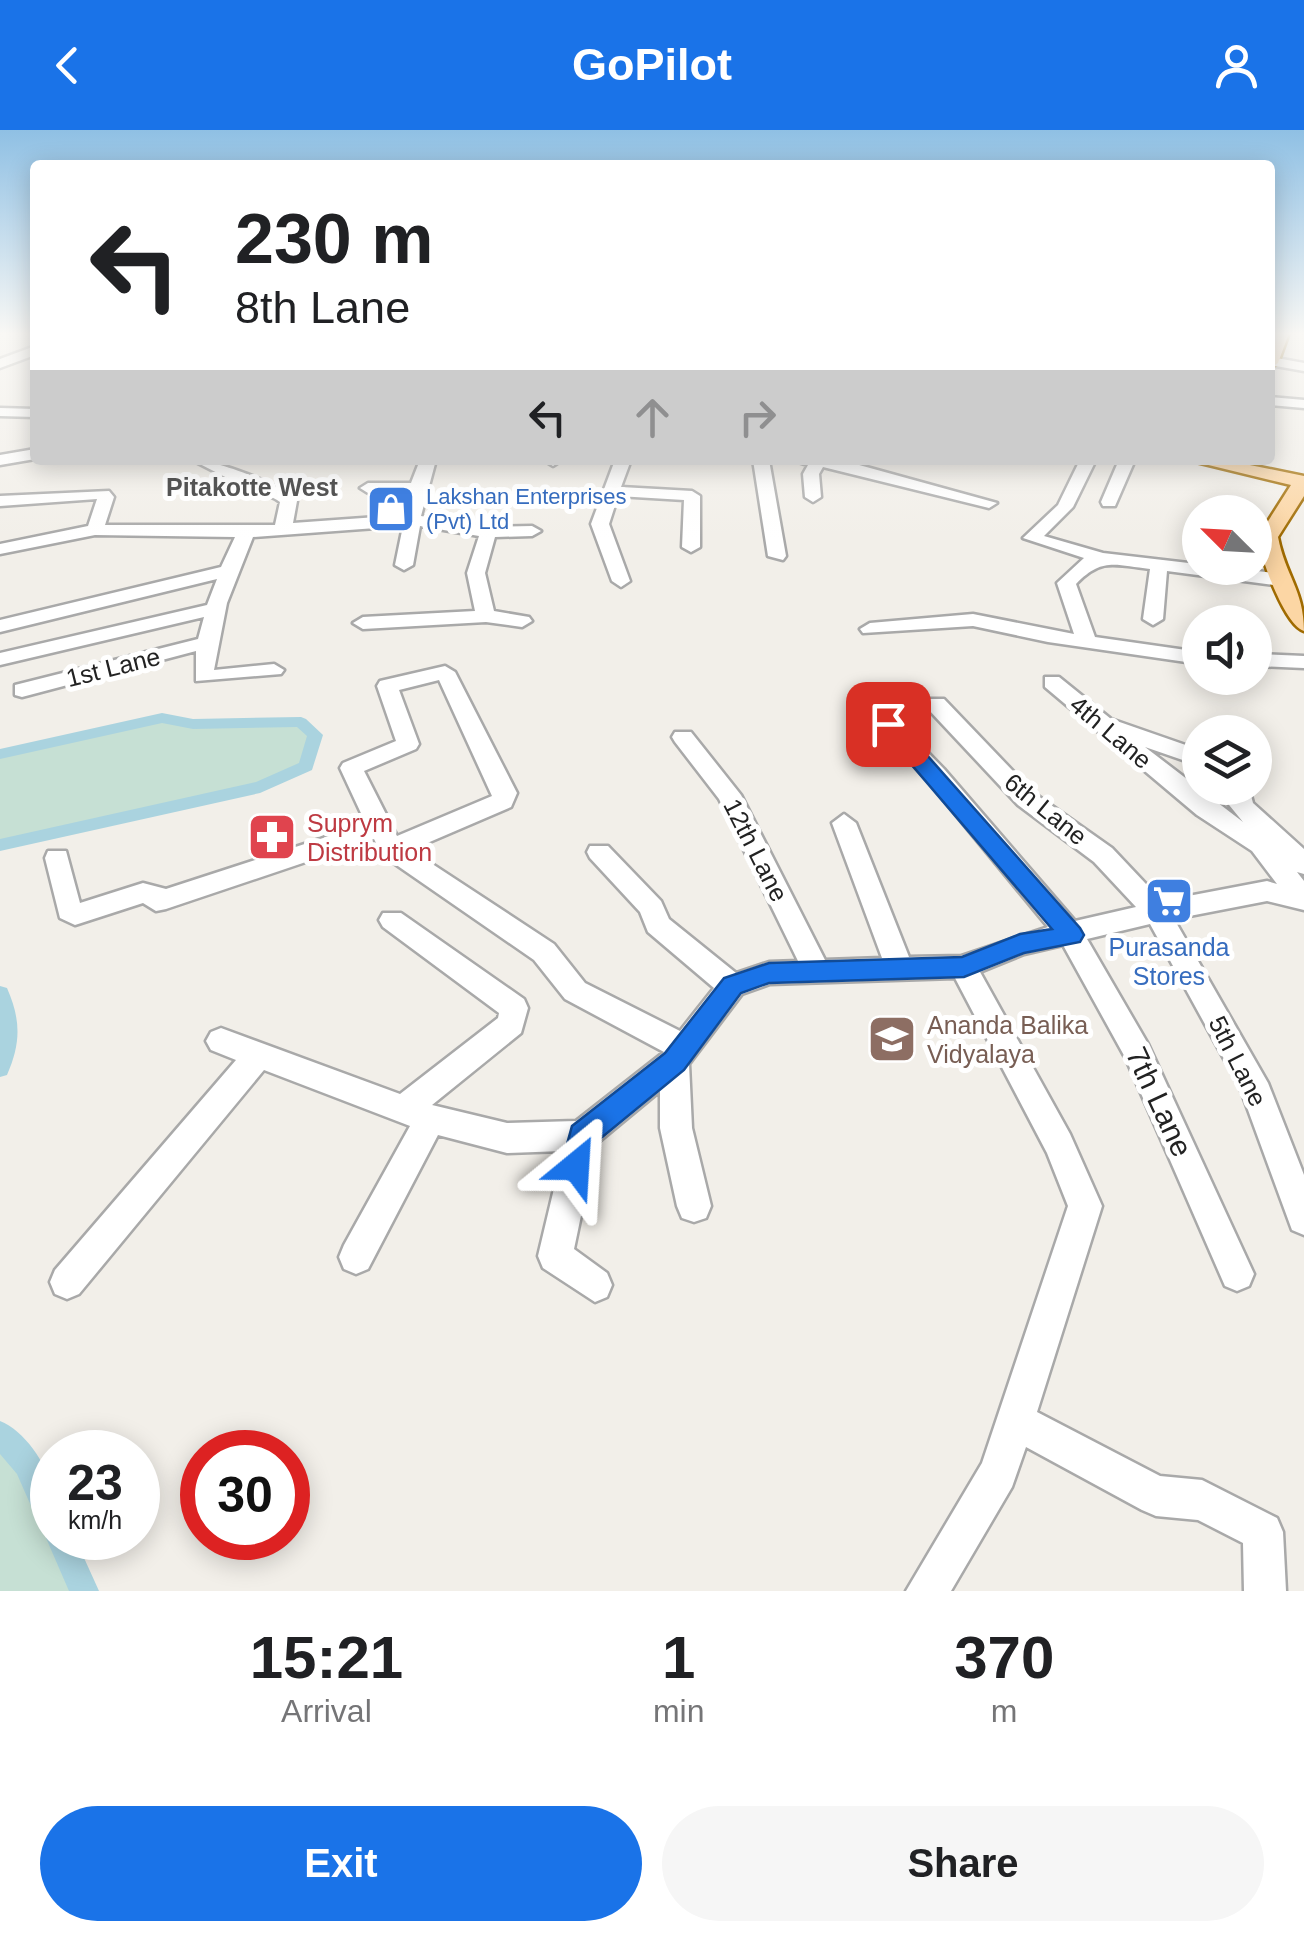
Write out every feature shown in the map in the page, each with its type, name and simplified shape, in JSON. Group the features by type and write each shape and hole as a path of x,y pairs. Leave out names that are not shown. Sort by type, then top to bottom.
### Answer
{"main road":[{"path":"1257,466 1304,482 1268,536 1282,580 1304,624"}],"street":[{"path":"0,412 30,413"},
{"path":"0,460 30,455"},
{"path":"211,465 289,501 283,528"},
{"path":"404,565 427,465"},
{"path":"621,465 600,524 621,581"},
{"path":"763,465 777,556"},
{"path":"809,465 813,497"},
{"path":"849,465 989,504"},
{"path":"1086,465 1065,507 1032,538 1102,558 1282,580"},
{"path":"1109,502 1125,465"},
{"path":"218,493 254,485"},
{"path":"368,488 420,488"},
{"path":"610,491 692,496 691,547"},
{"path":"0,501 103,494 94,530"},
{"path":"0,549 94,530 246,532 412,520 488,532 532,531"},
{"path":"246,532 228,571 205,644 202,677 207,680 274,670"},
{"path":"486,616 474,585 475,560 488,532"},
{"path":"1086,640 1066,583 1085,564 1102,558"},
{"path":"1153,619 1159,566"},
{"path":"0,626 228,571"},
{"path":"0,659 217,608"},
{"path":"363,623 486,616 522,622"},
{"path":"870,630 973,620 1182,655"},
{"name":"1st Lane","path":"22,690 205,644"},
{"path":"1272,661 1304,662"},
{"path":"58,858 69,911 75,915 142,893 152,894 156,901 166,899 386,838 503,801 504,793 445,672 387,686 408,744 353,764 386,838 544,952 575,992 680,1055"},
{"name":"4th Lane","path":"1052,682 1205,809 1261,845 1304,900"},
{"name":"7th Lane","path":"864,699 936,774 1072,935 1138,1053 1237,1274"},
{"name":"6th Lane","path":"936,704 1026,799 1103,854 1157,912"},
{"path":"1090,704 1122,734 1146,736 1182,751"},
{"name":"12th Lane","path":"683,736 730,795 817,972"},
{"path":"1241,805 1304,865"},
{"path":"844,823 900,969"},
{"path":"600,852 652,908 657,926 732,986"},
{"path":"595,1285 555,1256 582,1136 680,1055 732,986 769,973 964,967 1020,944 1072,935 1157,912 1267,891 1304,900"},
{"name":"5th Lane","path":"1157,912 1253,1083 1304,1218"},
{"path":"356,1257 417,1114 512,1024 514,1008 392,920"},
{"path":"927,1591 998,1473 1084,1206 1059,1145 964,967"},
{"path":"221,1040 417,1114 506,1138 582,1136"},
{"path":"68,1282 259,1055"},
{"path":"680,1055 676,1128 694,1206"},
{"path":"1014,1420 1156,1496 1202,1500 1263,1532 1265,1591"}],"green space":[{"path":"162,718 193,724 301,722 315,735 306,766 260,787 0,845 0,754"},
{"path":"0,1434 30,1473 30,1560 70,1560 84,1591 0,1591"}],"waterway":[{"path":"0,754 162,718 193,724 301,722 315,735 306,766 260,787 0,845"},
{"path":"0,994 10,1029 0,1068"},
{"path":"0,1434 30,1471"},
{"path":"70,1560 84,1591"}],"place":[{"name":"Lakshan Enterprises (Pvt) Ltd","path":"391,509"},
{"name":"Suprym Distribution","path":"272,837"},
{"name":"Purasanda Stores","path":"1169,901"},
{"name":"Ananda Balika Vidyalaya","path":"892,1039"}],"district":[{"name":"Pitakotte West","path":"252,487"}],"route":[{"path":"576,1166 582,1136 674,1061 732,986 769,973 964,967 1020,944 1072,935 1010,867 936,774 888,724"}]}
